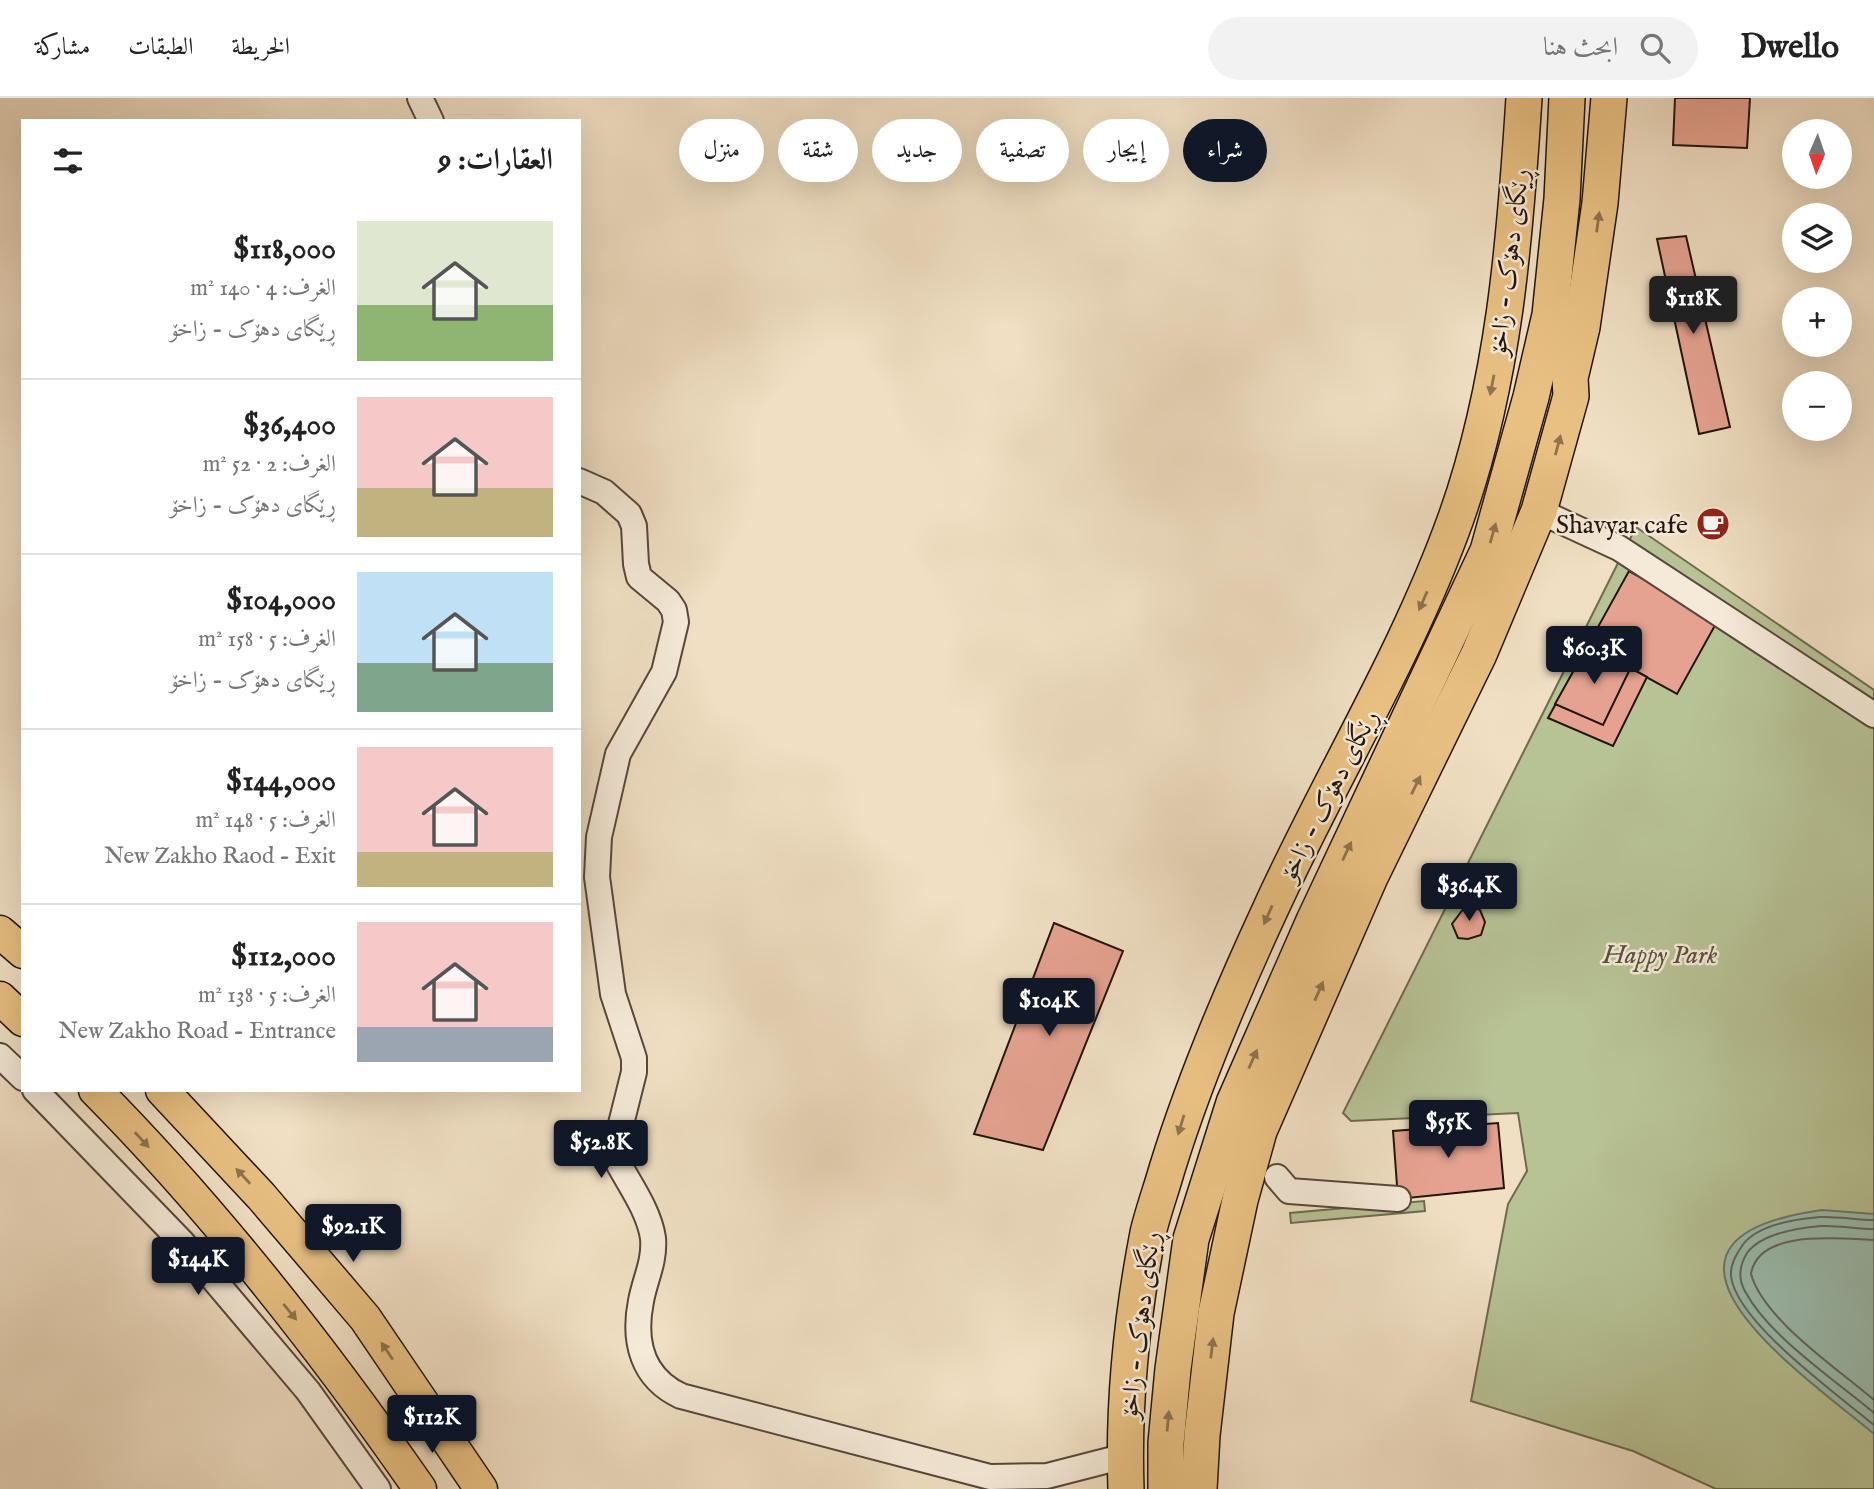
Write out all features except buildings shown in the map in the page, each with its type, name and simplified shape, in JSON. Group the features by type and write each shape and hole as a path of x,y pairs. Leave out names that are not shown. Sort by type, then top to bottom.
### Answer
{"highway":[{"name":"ڕێگای دهۆک - زاخۆ","path":"1125,1473 1132,1345 1149,1231 1186,1107 1270,909 1377,700 1427,592 1457,514 1488,407 1506,315 1518,198 1524,98"},
{"name":"ڕێگای دهۆک - زاخۆ","path":"1166,1489 1166,1443 1191,1239 1234,1103 1314,921 1488,551 1531,397 1550,315 1562,199 1567,98"},
{"path":"1199,1489 1202,1435 1216,1313 1240,1200 1259,1131 1370,877 1479,654 1539,511 1571,396 1570,378 1582,327 1599,216 1609,98"},
{"path":"1181,1307 1216,1313"}],"main road":[{"path":"0,932 21,950"},
{"path":"0,998 21,1018"},
{"path":"96,1092 227,1235 367,1412 421,1489"},
{"path":"164,1092 261,1196 365,1318 473,1477 430,1489"}],"street":[{"path":"419,98 431,119"},
{"path":"581,482 604,492 629,514 634,526 639,577 668,600 674,610 676,622 664,672 618,754 599,838 597,877 612,994 634,1058 634,1072 614,1152 648,1219 653,1240 652,1264 640,1302 638,1320 639,1346 646,1366 660,1384 681,1396 973,1474 1027,1479 1125,1473"},
{"path":"1539,511 1619,548 1874,715"},
{"path":"0,1056 21,1076"},
{"path":"37,1092 182,1242 308,1391 378,1489"},
{"path":"1277,1177 1289,1191 1398,1199"}],"green space":[{"name":"Happy Park","path":"1636,527 1874,690 1874,1489 1716,1489 1633,1451 1471,1401 1508,1204 1527,1171 1518,1113 1351,1121 1343,1113"},
{"path":"1424,1201 1425,1211 1291,1223 1290,1213"}],"water":[{"path":"1822,1210 1874,1214 1874,1434 1769,1345 1740,1311 1725,1278 1729,1249 1760,1226"}],"place":[{"name":"Shavyar cafe","path":"1713,524"}]}
